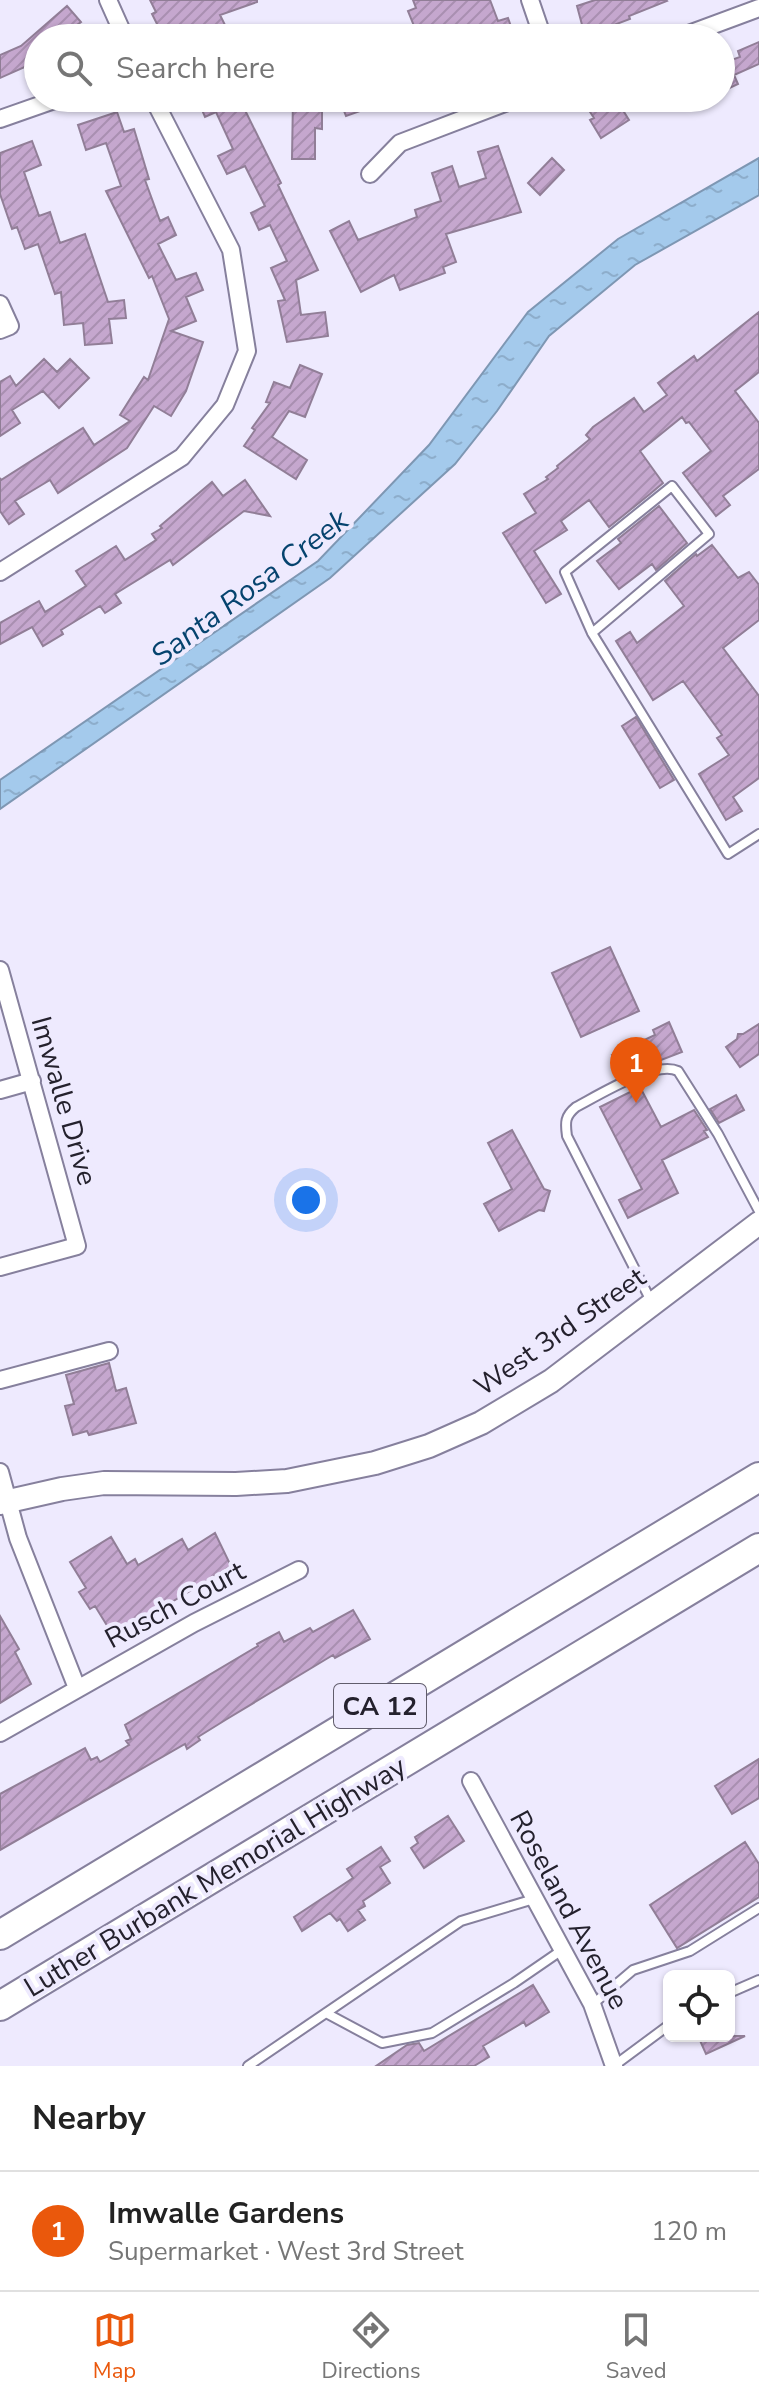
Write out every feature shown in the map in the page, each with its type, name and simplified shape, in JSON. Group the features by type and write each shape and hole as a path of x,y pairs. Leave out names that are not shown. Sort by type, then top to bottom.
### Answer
{"highway":[{"name":"CA 12","path":"0,1935 759,1477"},
{"name":"Luther Burbank Memorial Highway","path":"0,2006 759,1548"}],"main road":[{"name":"West 3rd Street","path":"4,1502 62,1489 115,1482 236,1484 287,1481 395,1457 456,1435 508,1409 551,1381 759,1223"}],"street":[{"path":"108,0 119,24"},
{"path":"530,0 538,24"},
{"path":"716,24 759,8"},
{"path":"0,119 24,111"},
{"path":"0,572 182,457 225,405 247,351 231,250 160,112"},
{"path":"370,174 400,143 481,112"},
{"path":"0,304 10,326 0,330"},
{"name":"Imwalle Drive","path":"0,970 77,1246 0,1267"},
{"path":"0,1090 32,1081"},
{"path":"0,1380 109,1351"},
{"path":"0,1472 4,1502 77,1688"},
{"name":"Rusch Court","path":"0,1733 194,1623 299,1570"},
{"name":"Roseland Avenue","path":"471,1781 592,2004 614,2066"}],"lane":[{"path":"592,633 709,534 672,486 565,572 592,633 728,854 759,834"},
{"path":"652,1304 567,1136 568,1113 654,1069 671,1067 678,1071 718,1134 759,1211"},
{"path":"248,2066 461,1921 535,1899"},
{"path":"592,2004 633,1970 690,1951 759,1908"},
{"path":"326,2013 382,2043 432,2033 514,1983 562,1949"},
{"path":"735,1990 759,1980"},
{"path":"614,2066 663,2029"}],"water":[{"path":"759,158 759,195 635,265 549,336 497,411 455,464 330,578 0,809 0,780 318,561 429,445 528,312 618,239"}],"building":[{"path":"150,0 257,0 220,15 224,24 157,24 152,14 156,12"},
{"path":"413,0 490,0 498,21 508,18 510,24 413,24 408,11 416,8"},
{"path":"595,0 667,1 617,24 582,24 577,6"},
{"path":"67,6 81,22 78,24 46,24"},
{"path":"759,42 759,64 735,75 735,59 740,57 738,51"},
{"path":"24,43 24,67 0,78 0,55"},
{"path":"117,112 124,132 134,129 149,179 145,180 160,221 168,217 176,235 158,244 176,280 196,273 203,290 186,297 196,321 171,331 203,342 186,391 171,416 154,406 127,448 58,493 50,480 15,501 24,514 9,524 0,511 0,478 83,428 94,445 130,421 120,415 144,377 148,380 169,319 152,276 149,278 106,191 121,186 106,143 86,150 78,125"},
{"path":"216,112 246,112 281,183 278,185 318,270 296,280 301,315 325,312 328,336 287,342 278,301 285,300 271,268 287,261 270,225 259,230 251,213 265,206 245,166 227,174 218,156 233,149"},
{"path":"293,112 322,112 322,129 315,128 315,159 292,159"},
{"path":"590,112 624,112 629,120 601,138 590,120 594,118"},
{"path":"32,141 41,165 24,172 39,216 50,212 60,243 85,234 108,302 124,300 126,318 109,319 112,343 85,345 83,323 64,325 61,292 55,294 38,244 25,249 17,227 12,229 0,194 0,153"},
{"path":"498,146 521,212 446,234 456,262 443,267 445,273 400,290 394,275 361,292 330,231 349,221 358,240 417,217 415,210 441,201 432,173 452,166 459,187 486,178 478,152"},
{"path":"552,158 564,170 540,195 528,183"},
{"path":"759,312 759,372 735,391 759,423 759,469 723,496 730,505 716,516 683,473 711,451 682,417 640,451 663,483 609,527 589,500 561,521 567,530 534,551 561,594 546,603 503,533 536,513 524,494 548,479 546,477 557,466 590,439 586,435 593,427 634,398 644,412 667,395 658,383 694,356 697,361"},
{"path":"44,359 57,372 70,359 89,378 59,408 43,391 12,410 20,423 0,436 0,382 10,376 16,386"},
{"path":"300,365 322,374 305,417 289,411 272,437 307,460 296,479 244,446 255,430 252,428 270,403 266,402 274,382 290,388"},
{"path":"245,480 270,516 244,511 173,565 170,560 115,594 121,603 105,613 100,606 61,630 63,634 43,646 32,627 0,644 0,623 39,601 45,612 86,586 76,571 116,546 125,560 156,540 152,534 212,482 223,496"},
{"path":"659,506 687,543 656,570 652,564 619,589 597,561 621,543 618,539"},
{"path":"712,545 738,578 749,572 759,585 759,620 723,648 759,696 759,778 733,797 742,811 726,820 699,774 729,755 717,738 722,735 683,681 653,700 616,641 630,632 637,643 684,606 665,581 696,554"},
{"path":"636,717 674,780 660,788 622,726"},
{"path":"610,947 639,1011 581,1037 552,973"},
{"path":"669,1022 682,1052 622,1075 612,1055 655,1035 653,1030"},
{"path":"759,1024 759,1054 740,1067 726,1047 737,1039 738,1034"},
{"path":"640,1087 661,1127 694,1110 708,1137 662,1160 678,1193 628,1218 619,1200 642,1189 600,1107"},
{"path":"736,1095 744,1110 719,1123 710,1109"},
{"path":"512,1130 544,1189 550,1191 544,1211 539,1210 499,1231 484,1204 512,1189 488,1143"},
{"path":"109,1363 116,1391 126,1388 136,1423 89,1435 87,1431 73,1435 65,1406 74,1404 66,1375"},
{"path":"215,1533 231,1566 114,1637 95,1606 90,1609 79,1592 86,1588 70,1562 111,1537 127,1564 135,1559 138,1565 182,1539 188,1550"},
{"path":"353,1610 370,1639 335,1658 333,1655 198,1737 200,1740 187,1749 185,1744 0,1850 0,1794 85,1748 91,1760 97,1757 100,1762 129,1745 126,1741 131,1739 125,1725 257,1644 279,1632 284,1642 310,1628 313,1632"},
{"path":"0,1616 19,1649 15,1652 31,1684 0,1703"},
{"path":"759,1759 759,1798 732,1814 715,1786"},
{"path":"448,1816 464,1841 424,1868 411,1848 418,1843 415,1837"},
{"path":"745,1842 759,1864 759,1897 677,1948 650,1905"},
{"path":"381,1847 390,1861 380,1867 390,1883 363,1901 365,1906 358,1910 365,1920 348,1931 340,1919 337,1921 330,1913 302,1931 294,1917 353,1878 347,1869"},
{"path":"533,1985 549,2012 526,2026 524,2022 483,2046 489,2057 474,2066 376,2066 407,2045 419,2043 424,2051"},
{"path":"701,2042 732,2042 706,2054"}],"place":[{"name":"Imwalle Gardens","path":"636,1103"}],"water label":[{"name":"Santa Rosa Creek","path":"250,588"}]}
